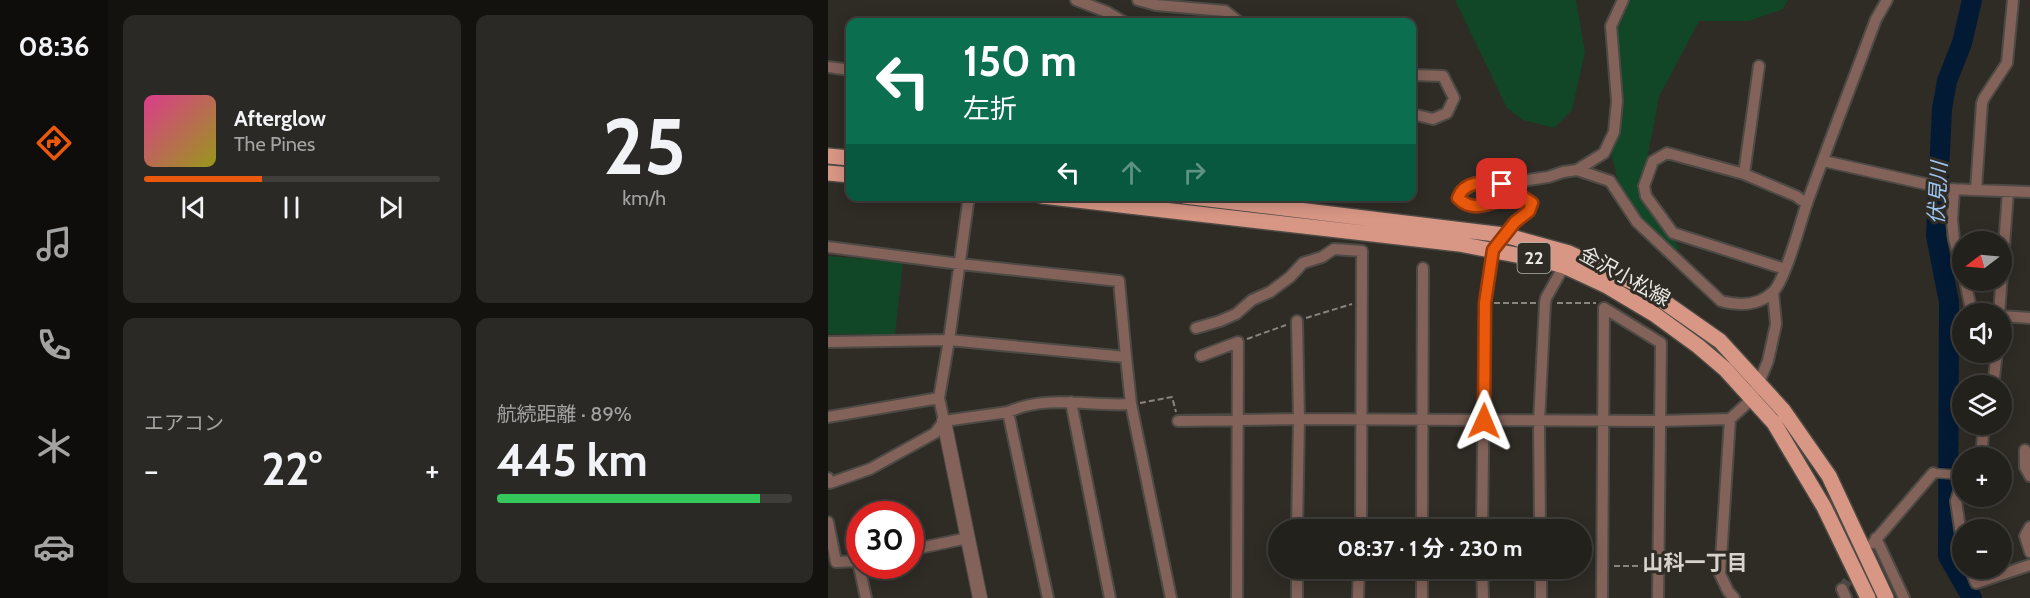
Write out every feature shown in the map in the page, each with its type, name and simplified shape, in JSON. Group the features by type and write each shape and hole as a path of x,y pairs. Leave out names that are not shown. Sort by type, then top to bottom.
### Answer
{"main road":[{"path":"828,156 846,158"},
{"path":"828,173 846,175"},
{"name":"金沢小松線","path":"1086,201 1423,239 1493,250 1564,266 1607,286 1663,320 1716,361 1774,423 1824,507 1868,598"},
{"name":"金沢小松線","path":"1249,201 1504,235 1569,253 1643,287 1720,341 1783,410 1828,476 1886,598"}],"street":[{"path":"1076,0 1117,18"},
{"path":"1138,0 1156,5 1225,11 1234,18"},
{"path":"1482,519 1485,303 1493,250 1515,222 1529,211 1532,203 1520,195 1480,207 1470,207 1458,198 1461,192 1475,183 1522,182 1577,170 1604,153 1614,132 1617,101 1611,26 1623,0"},
{"path":"1577,170 1610,181 1637,222 1721,301 1735,305 1756,303 1773,292 1785,269 1876,19 1887,0"},
{"path":"1976,189 1982,103 2007,63 2013,0"},
{"path":"1744,174 1759,66"},
{"path":"828,67 846,69"},
{"path":"1416,75 1443,76 1454,98 1447,113 1433,119 1416,115"},
{"path":"1785,269 1673,233 1646,196 1644,186 1653,161 1667,153 1744,174 1796,196 1807,204"},
{"path":"1824,161 1951,189 2030,192"},
{"path":"1951,189 1953,231"},
{"path":"2001,303 2008,192"},
{"path":"968,201 939,398 980,598"},
{"path":"828,247 1119,281 1131,404 1171,598"},
{"path":"1196,328 1236,314 1252,300 1270,292 1290,278 1303,263 1322,257 1334,249 1362,251 1360,519"},
{"path":"1540,519 1539,422 1545,303 1564,266"},
{"path":"1422,519 1423,268"},
{"path":"1178,421 1299,418 1539,422 1730,419 1752,399 1768,361 1776,324 1773,292"},
{"path":"1602,598 1604,308 1661,343 1659,598"},
{"path":"2012,316 2030,318"},
{"path":"1297,321 1299,418 1297,519"},
{"path":"828,342 949,340 1126,357"},
{"path":"1201,356 1238,342 1237,598"},
{"path":"828,417 939,398"},
{"path":"829,482 870,469 935,433 944,421 1008,412 1024,405 1057,401 1112,406 1131,404"},
{"path":"1071,402 1110,598"},
{"path":"1008,412 1048,598"},
{"path":"1730,419 1720,574 1734,598"},
{"path":"2025,450 2025,467 2030,476"},
{"path":"1904,598 1875,540 1933,473 1952,474"},
{"path":"828,522 836,562 846,561"},
{"path":"2030,528 2025,536 2030,552"},
{"path":"924,547 968,538"},
{"path":"2012,571 2030,565"},
{"path":"862,579 866,598"},
{"path":"1297,579 1297,598"},
{"path":"1358,598 1359,579"},
{"path":"1422,579 1422,598"},
{"path":"1482,579 1483,598"},
{"path":"1541,579 1541,598"},
{"path":"1840,598 1842,589 1846,598"}],"path":[{"path":"1131,404 1172,396 1178,421"},
{"path":"1609,566 1659,566"}],"green space":[{"path":"1455,0 1576,0 1585,52 1572,110 1554,128 1523,120 1507,108"},
{"path":"1629,0 1788,0 1783,9 1749,21 1699,21 1659,97 1640,197 1680,248 1674,252 1639,219 1618,182 1611,153 1622,116 1614,26"},
{"path":"828,256 903,262 895,335 828,334"}],"waterway":[{"name":"伏見川","path":"1972,0 1962,43 1947,81 1942,109 1936,236 1949,302 1948,556 1972,598"}],"tunnel":[{"path":"1842,589 1869,550"}],"district":[{"name":"山科一丁目","path":"1695,563"}],"route":[{"path":"1484,421 1485,303 1493,250 1515,222 1529,211 1532,203 1520,195 1480,207 1470,207 1458,198 1461,192 1475,183 1502,184"}]}
